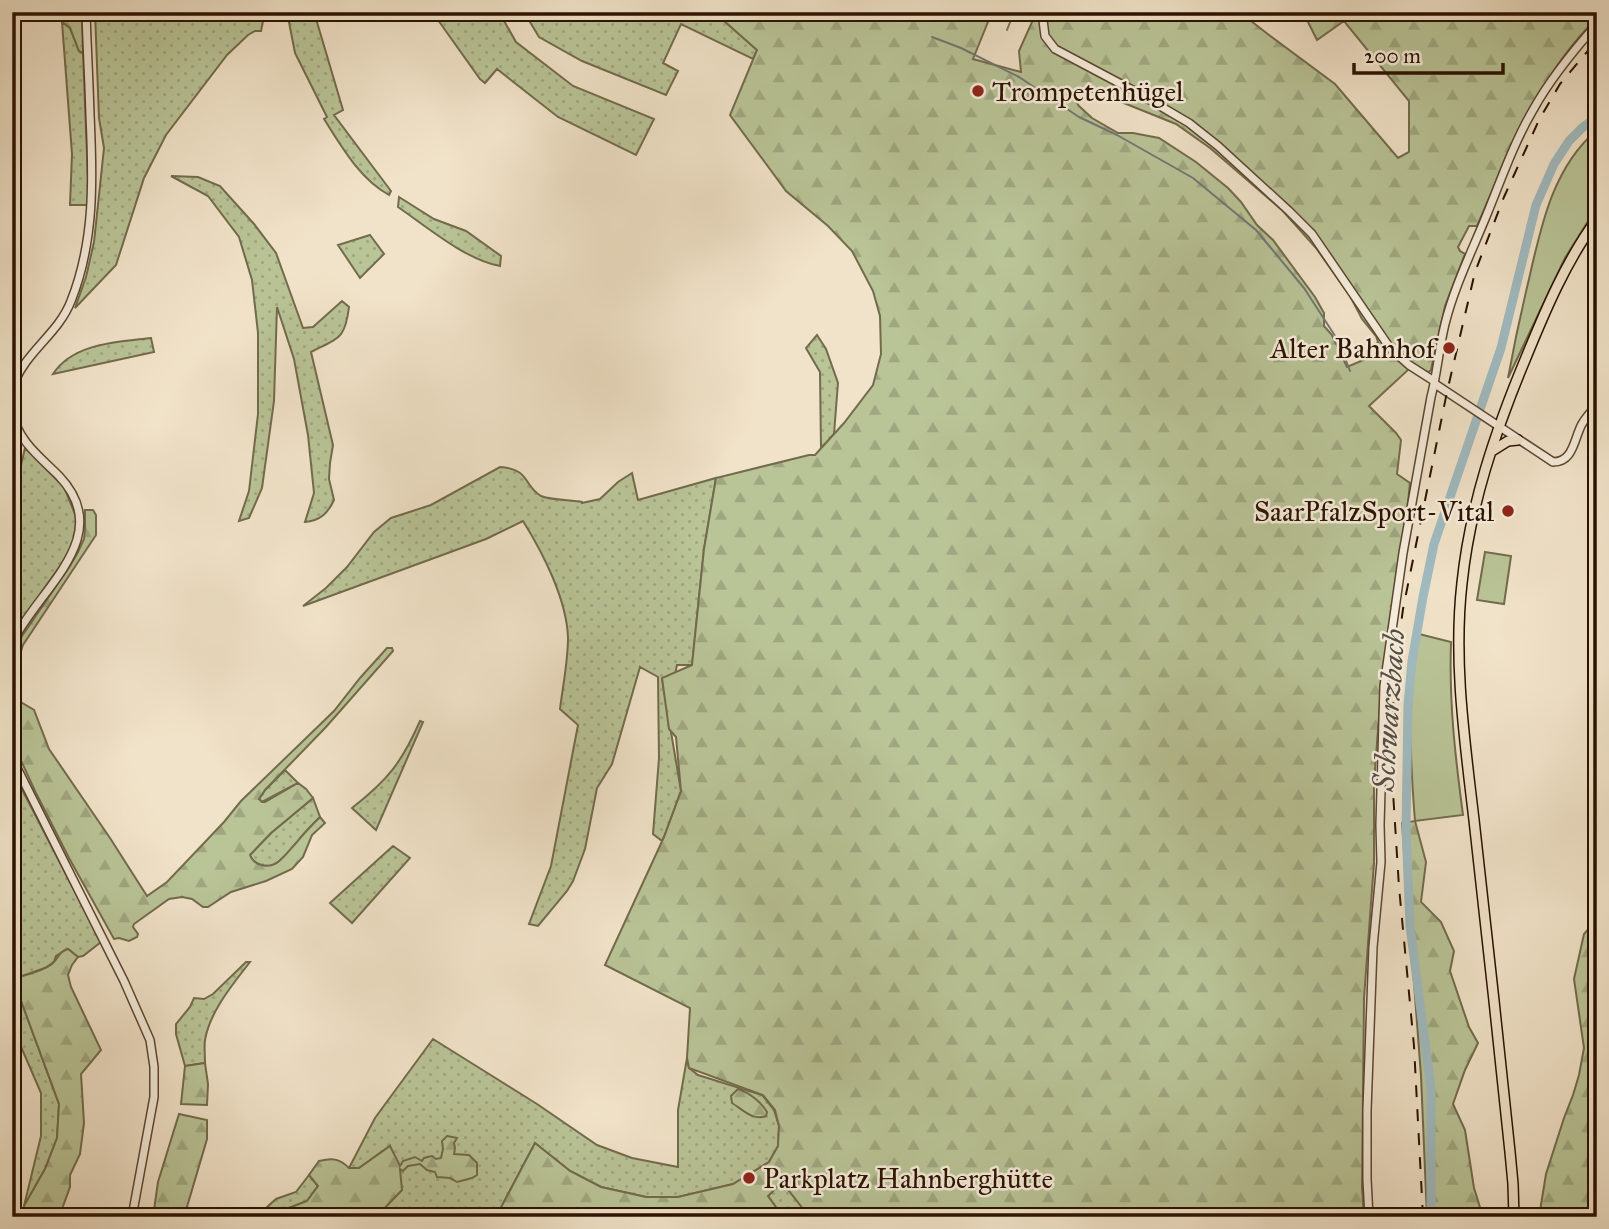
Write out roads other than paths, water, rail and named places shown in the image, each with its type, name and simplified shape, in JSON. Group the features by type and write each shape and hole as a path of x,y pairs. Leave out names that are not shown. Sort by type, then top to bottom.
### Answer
{"main road":[{"path":"1514,1217 1514,1184 1462,712 1459,626 1461,586 1476,500 1499,427 1547,308 1572,258 1597,219"},
{"path":"1491,452 1508,441 1518,440"}],"street":[{"path":"12,389 24,364 66,312 76,288 88,242 92,171 86,12"},
{"path":"1042,12 1045,36 1055,49 1189,123 1289,211 1320,245 1390,348 1409,365 1553,462 1560,462 1567,457 1583,422 1597,405"},
{"path":"1369,1217 1367,1110 1373,947 1381,862 1384,686 1413,491 1445,324 1476,240 1533,109 1566,61 1597,24"},
{"path":"12,412 17,429 25,442 68,487 77,504 80,520 79,536 72,553 12,643"},
{"path":"12,758 145,1026 154,1057 153,1105 132,1217"}],"waterway":[{"path":"1007,30 1014,12"},
{"path":"932,37 961,48 1019,77 1079,117 1193,178 1256,230 1304,288 1339,342 1350,371"},
{"name":"Schwarzbach","path":"1431,1217 1431,1089 1410,926 1406,829 1408,705 1412,661 1434,544 1501,348 1536,205 1554,164 1569,141 1597,117"}],"railway":[{"path":"1423,1217 1414,1046 1392,776 1395,670 1403,609 1447,392 1475,272 1504,197 1539,120 1560,84 1597,40"}],"place":[{"name":"Trompetenhügel","path":"978,91"},
{"name":"Alter Bahnhof","path":"1449,348"},
{"name":"SaarPfalzSport-Vital","path":"1508,511"},
{"name":"Parkplatz Hahnberghütte","path":"749,1178"}]}
